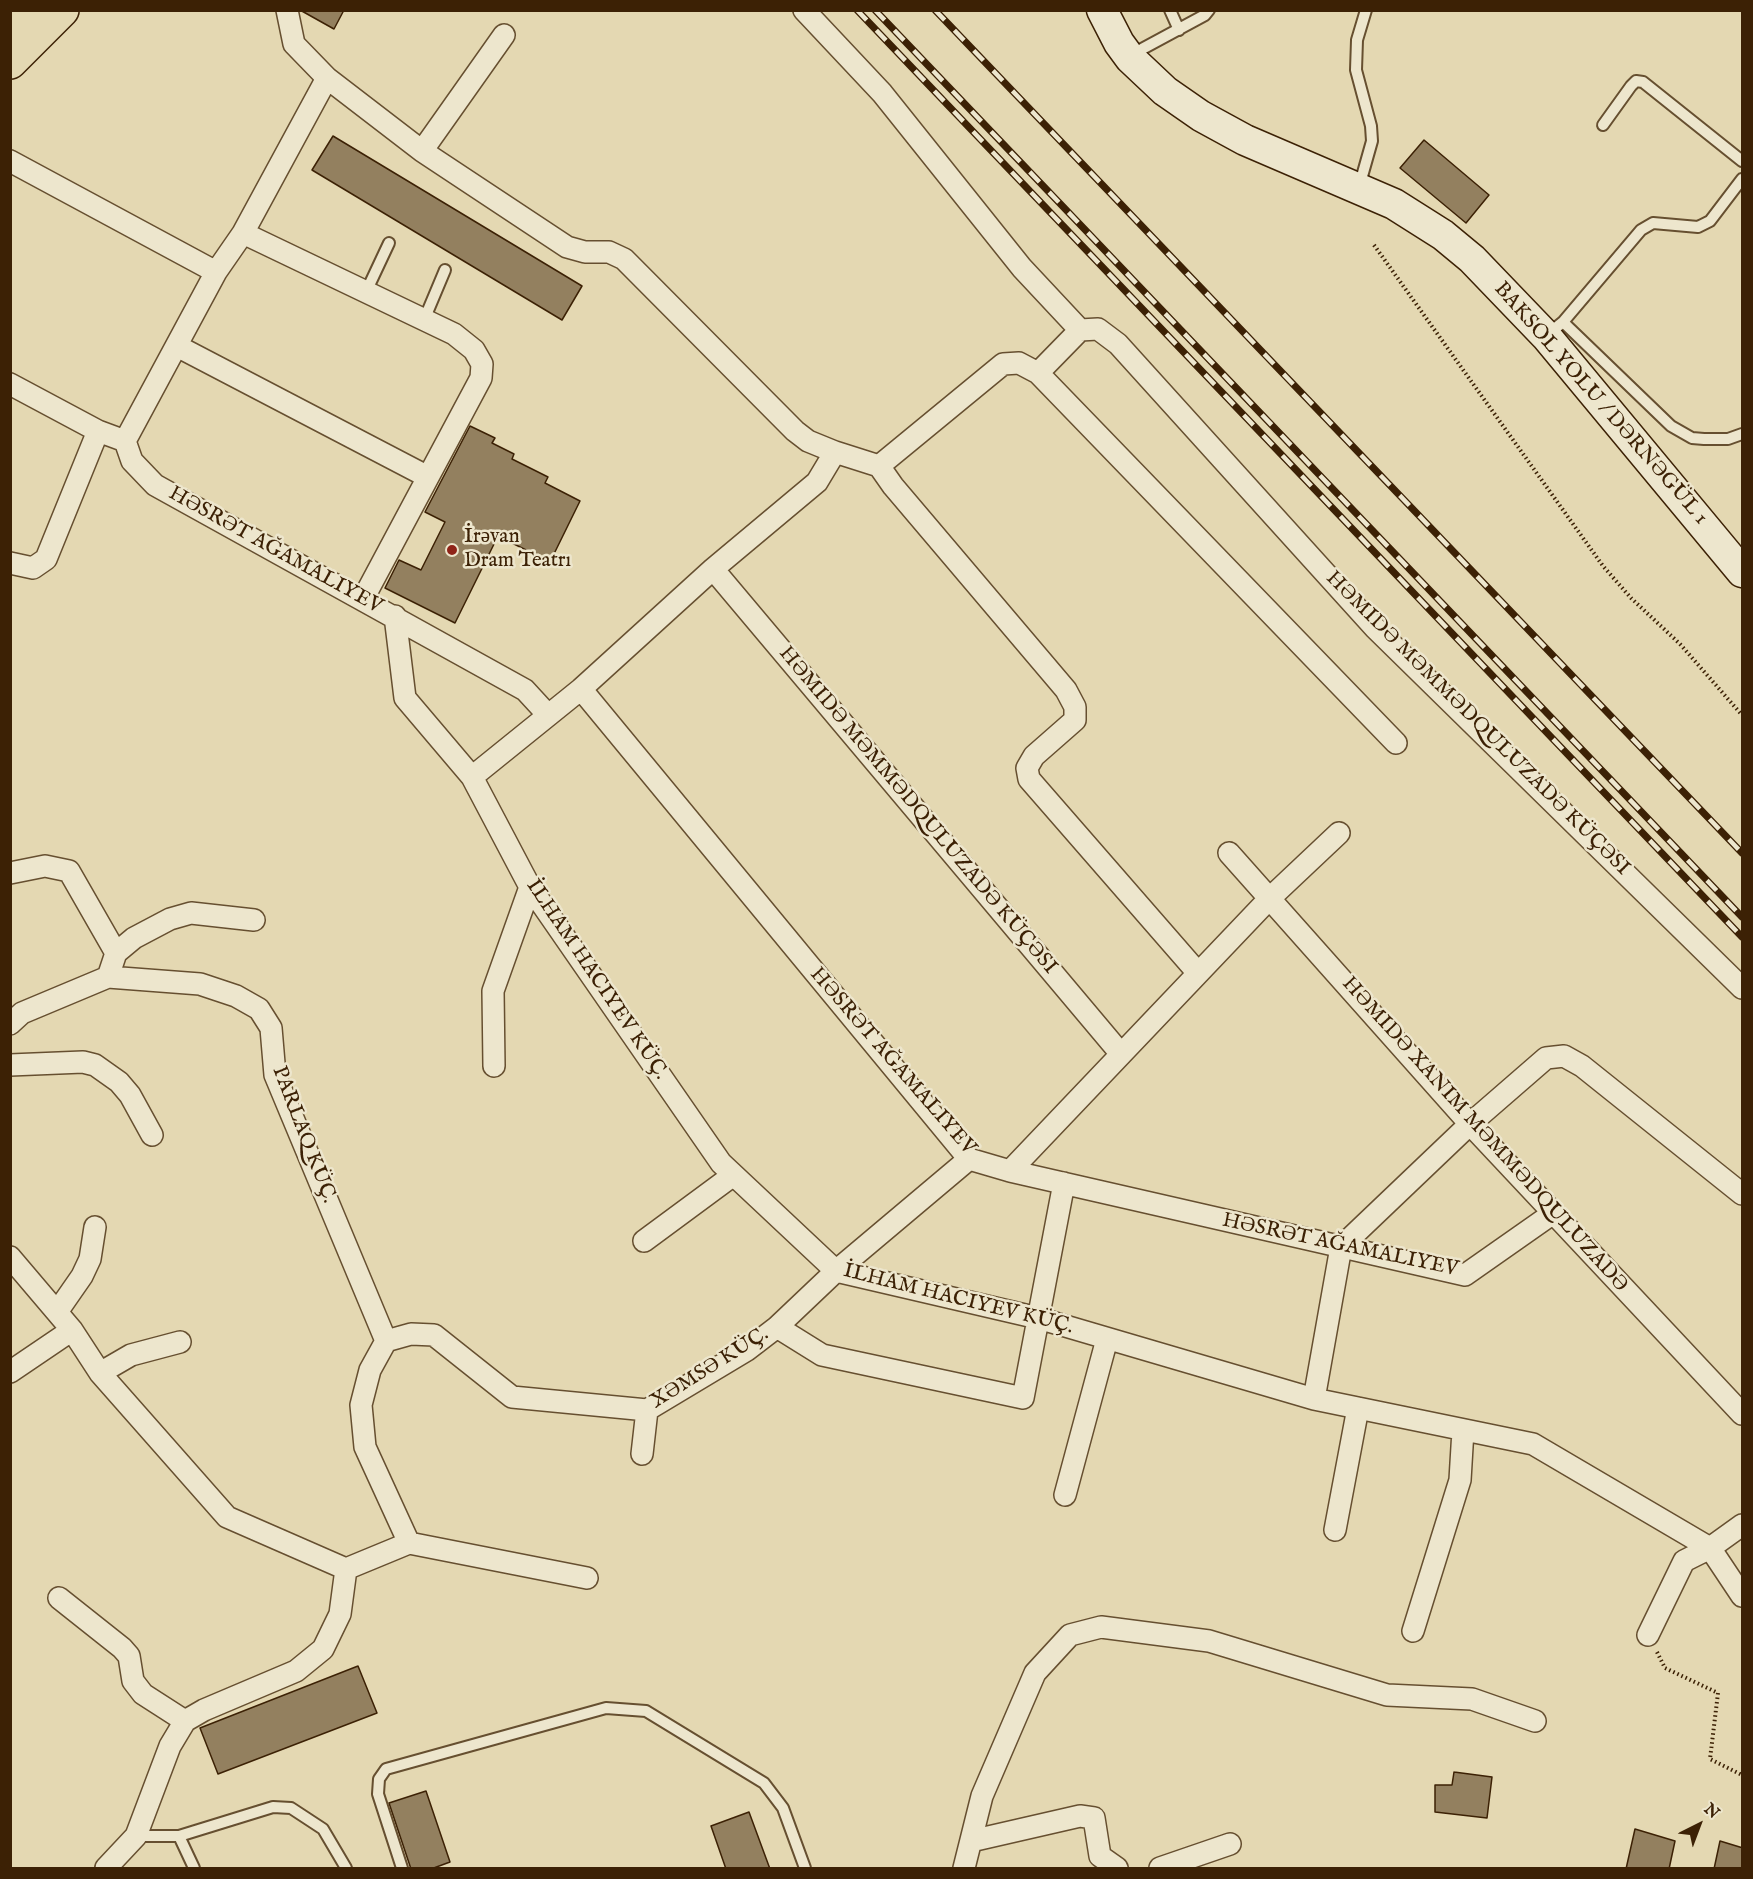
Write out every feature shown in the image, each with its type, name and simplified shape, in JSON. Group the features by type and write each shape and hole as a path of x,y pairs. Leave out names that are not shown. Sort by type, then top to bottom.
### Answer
{"main road":[{"path":"10,26 26,10"},
{"path":"10,62 62,10"},
{"path":"1102,10 1119,43 1130,58 1148,77 1191,109"},
{"path":"1120,10 1142,49 1191,109"},
{"name":"BAKSOL YOLU / DƏRNƏGÜL 1","path":"1191,109 1245,140 1394,204 1443,235 1555,329 1743,572"}],"street":[{"path":"287,10 294,44 327,78 422,151 567,247 585,252 609,252 624,259 795,431 808,441 835,453 879,466 893,486 1066,690 1075,707 1075,720 1034,756 1027,768 1029,779 1198,973"},
{"path":"804,10 882,93 1022,268 1080,330 1038,374"},
{"path":"422,151 504,35"},
{"path":"327,78 243,233 216,272 125,441 132,461 155,485 363,598 525,690 548,715"},
{"path":"10,161 216,272"},
{"path":"243,233 453,334 474,350 482,364 481,378 363,598"},
{"name":"HƏMIDƏ MƏMMƏDQULUZADƏ KÜÇƏSI","path":"1080,330 1098,329 1118,344 1375,628 1743,988"},
{"path":"177,346 428,477"},
{"path":"879,466 1003,364 1019,363 1038,374 1396,743"},
{"path":"10,384 98,431 125,441"},
{"path":"10,563 33,568 46,559 98,431"},
{"path":"472,777 581,689 713,569 817,482 835,453"},
{"name":"HƏMIDƏ MƏMMƏDQULUZADƏ KÜÇƏSI","path":"713,569 1121,1054"},
{"path":"395,616 405,698 472,777 530,887 721,1163 732,1176 836,1271 1038,1318 1314,1399 1533,1444 1710,1548 1743,1596"},
{"path":"581,689 969,1159 1064,1184 1465,1275 1552,1214"},
{"path":"1010,1171 1269,898 1340,832"},
{"path":"1229,853 1552,1214 1743,1414"},
{"path":"10,873 45,866 69,871 116,953"},
{"path":"494,1066 493,992 530,887"},
{"path":"108,977 116,953 134,938 171,919 191,913 254,920"},
{"name":"PARLAQ KÜÇ.","path":"10,1024 22,1013 108,977 200,984 236,996 259,1010 271,1028 275,1076 386,1341"},
{"path":"1314,1399 1341,1247 1470,1124 1546,1058 1564,1056 1582,1065 1743,1194"},
{"path":"10,1065 83,1062 94,1065 124,1089 152,1135"},
{"name":"XƏMSƏ KÜÇ.","path":"386,1341 411,1334 434,1335 512,1397 647,1410 747,1350 777,1327 836,1271 969,1159"},
{"path":"644,1241 732,1176"},
{"path":"777,1327 822,1355 1023,1398 1064,1184"},
{"path":"57,1312 82,1276 90,1259 95,1227"},
{"path":"10,1257 72,1330 100,1373 227,1517 346,1569 409,1544 587,1578"},
{"path":"10,1372 72,1330"},
{"path":"1065,1496 1107,1339"},
{"path":"386,1341 370,1370 362,1405 365,1447 409,1544"},
{"path":"100,1373 130,1355 180,1342"},
{"path":"1335,1530 1358,1408"},
{"path":"642,1454 647,1410"},
{"path":"1413,1631 1460,1480 1463,1430"},
{"path":"1648,1635 1684,1562 1710,1548 1743,1525"},
{"path":"106,1869 136,1836 170,1746 185,1721 204,1710 296,1671 323,1650 340,1614 346,1569"},
{"path":"59,1598 129,1656 133,1681 143,1694 185,1721"},
{"path":"964,1869 982,1796 1035,1673 1070,1635 1101,1627 1209,1641 1387,1695 1472,1699 1535,1721"},
{"path":"971,1841 1080,1816 1094,1818 1100,1856 1117,1869"},
{"path":"1160,1869 1230,1844"}],"lane":[{"path":"1170,10 1179,30"},
{"path":"1142,49 1179,30 1209,10"},
{"path":"1358,188 1372,141 1371,126 1356,70 1357,40 1366,10"},
{"path":"1603,125 1631,86 1636,81 1643,82 1743,161"},
{"path":"1743,179 1710,221 1698,227 1653,223 1641,230 1555,329 1671,426 1692,438 1728,440 1743,434"},
{"path":"366,292 389,243"},
{"path":"424,320 446,270"},
{"path":"402,1869 378,1794 379,1779 387,1769 606,1708 646,1711 764,1783 783,1808 805,1869"},
{"path":"136,1836 179,1836 273,1807 291,1808 323,1829 346,1869"},
{"path":"179,1836 194,1869"}],"path":[{"path":"1374,245 1603,566 1631,598 1680,644 1743,715"},
{"path":"1648,1635 1665,1668 1718,1693 1710,1759 1743,1775"}],"building":[{"path":"300,10 344,10 334,29"},
{"path":"333,136 582,286 562,320 312,170"},
{"path":"1424,140 1489,195 1466,223 1400,168"},
{"path":"470,426 495,438 492,443 514,454 512,459 548,477 545,483 580,501 550,562 498,536 455,623 385,588 399,560 421,570 445,522 425,512"},
{"path":"358,1666 377,1713 218,1774 200,1728"},
{"path":"1454,1772 1492,1777 1487,1818 1435,1812 1435,1785 1452,1785"},
{"path":"426,1791 450,1862 431,1869 411,1869 389,1803"},
{"path":"749,1812 770,1869 726,1869 711,1826"},
{"path":"1635,1829 1675,1841 1669,1869 1626,1869"},
{"path":"1720,1841 1743,1848 1743,1869 1714,1869"}],"railway":[{"path":"857,10 1742,937"},
{"path":"875,10 1742,917"},
{"path":"935,10 1742,853"}],"place":[{"name":"İrəvan Dram Teatrı","path":"452,550"}]}
